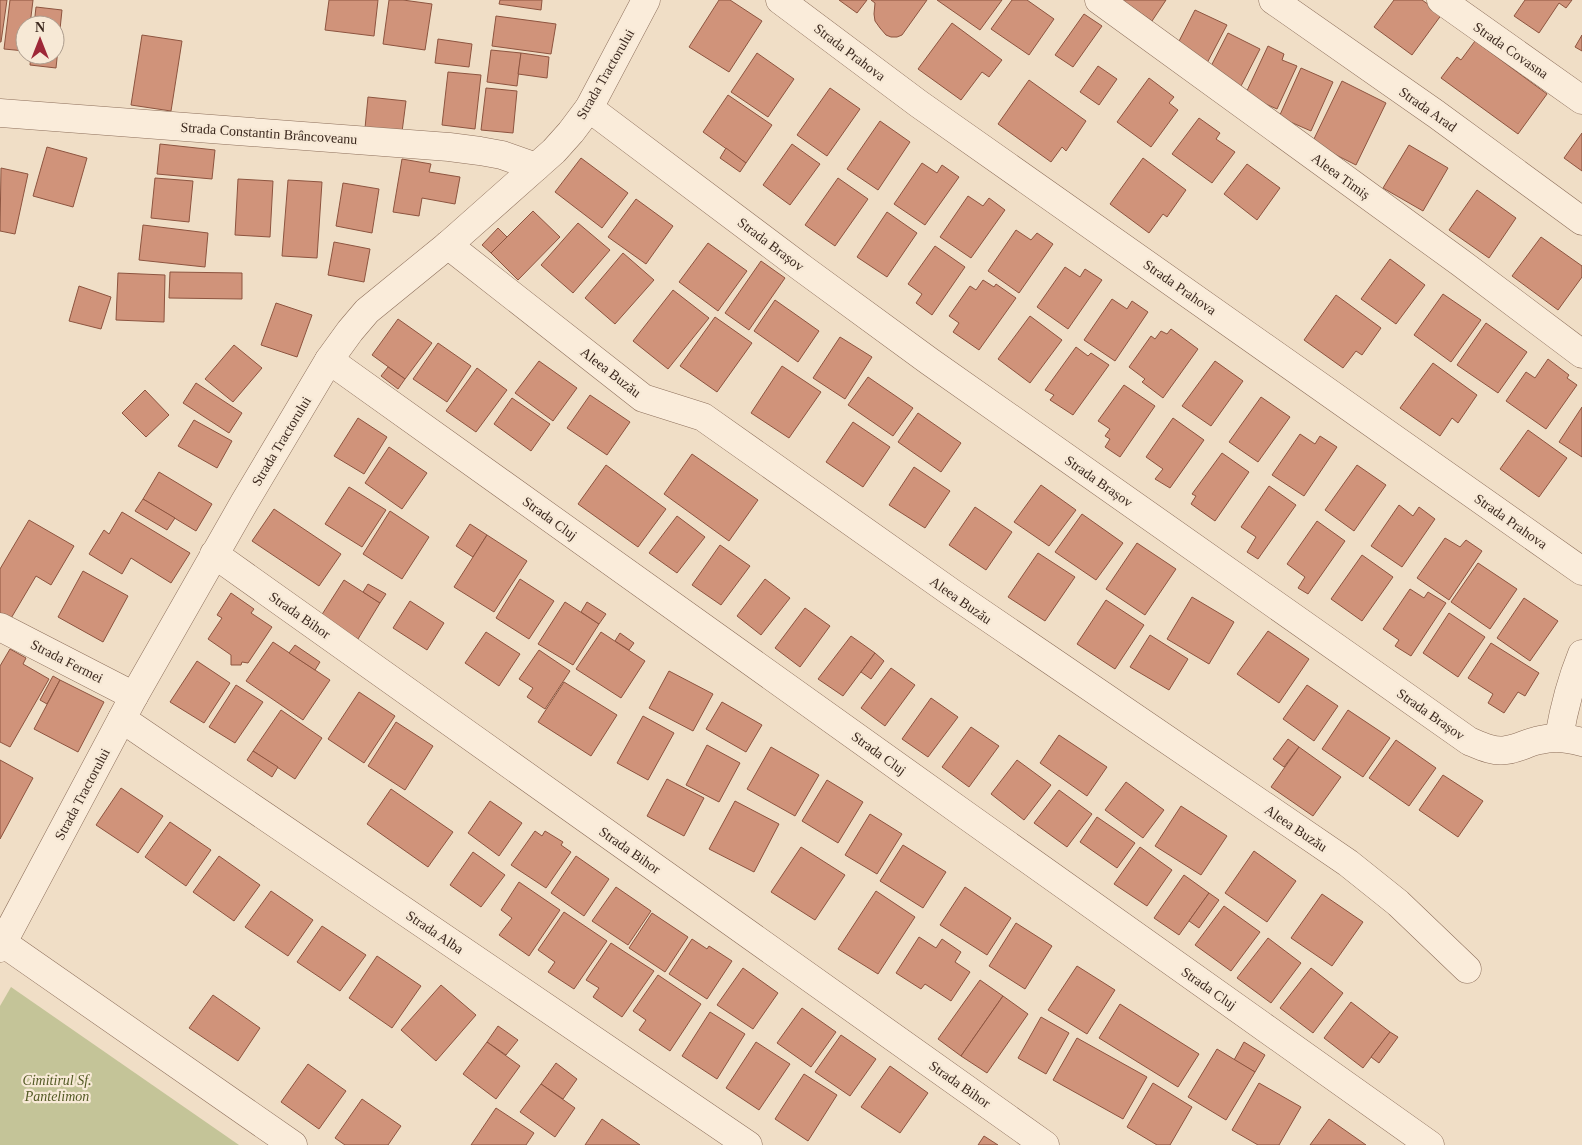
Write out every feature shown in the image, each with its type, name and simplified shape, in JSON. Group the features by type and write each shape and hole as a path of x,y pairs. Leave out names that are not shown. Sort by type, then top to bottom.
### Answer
{"street":[{"name":"Strada Tractorului","path":"1,946 8,912 128,707 214,554 329,360 367,311 448,245 554,151 589,108 646,0"},
{"name":"Strada Prahova","path":"780,0 928,109 1582,571"},
{"name":"Aleea Timiș","path":"1099,0 1582,354"},
{"name":"Strada Arad","path":"1273,0 1436,114 1582,221"},
{"name":"Strada Covasna","path":"1441,0 1582,100"},
{"name":"Strada Brașov","path":"589,108 929,361 1469,741 1488,749 1505,751 1539,740 1570,739 1565,707 1573,675 1582,654"},
{"name":"Strada Constantin Brâncoveanu","path":"0,113 448,147 502,155 536,167"},
{"name":"Aleea Buzău","path":"448,245 643,398 702,417 952,593 1348,863 1398,903 1467,970"},
{"name":"Strada Cluj","path":"329,360 1430,1145"},
{"name":"Strada Bihor","path":"214,554 1045,1145"},
{"name":"Strada Fermei","path":"0,627 128,707"},
{"name":"Strada Alba","path":"128,707 748,1145"},
{"path":"1,946 293,1145"}],"green space":[{"name":"Cimitirul Sf. Pantelimon","path":"11,987 239,1145 0,1145 0,1006"}],"building":[{"path":"0,0 7,0 1,42 0,42"},
{"path":"10,0 33,0 31,15 15,15 15,50 4,49"},
{"path":"329,0 378,0 374,36 325,30"},
{"path":"389,0 432,4 425,50 383,44"},
{"path":"500,0 542,0 541,10 499,4"},
{"path":"719,0 730,0 762,21 729,72 689,47"},
{"path":"839,0 867,0 857,13"},
{"path":"871,0 927,0 902,35 891,37 886,35 875,21 875,3"},
{"path":"937,0 1002,0 980,30"},
{"path":"1012,0 1027,0 1054,19 1029,55 991,29"},
{"path":"1122,0 1166,0 1152,21"},
{"path":"1394,0 1422,0 1442,14 1412,55 1374,27"},
{"path":"1525,0 1572,0 1566,8 1559,3 1539,33 1514,16"},
{"path":"36,7 62,10 61,15 35,15"},
{"path":"1195,10 1227,25 1206,65 1175,49"},
{"path":"1084,14 1102,26 1073,67 1055,55"},
{"path":"496,16 556,24 551,54 492,46"},
{"path":"952,23 1002,60 989,77 982,72 961,100 918,69"},
{"path":"1228,33 1260,49 1240,88 1208,72"},
{"path":"142,35 182,41 171,111 131,105"},
{"path":"1582,35 1582,51 1575,47"},
{"path":"438,39 472,44 469,67 435,63"},
{"path":"1475,41 1547,94 1518,134 1441,78 1457,57 1461,60"},
{"path":"1268,46 1284,54 1282,60 1297,66 1277,109 1245,95"},
{"path":"491,50 521,53 517,86 487,82"},
{"path":"521,53 549,57 547,78 518,74"},
{"path":"757,53 794,79 768,117 731,92"},
{"path":"30,65 56,65 56,68"},
{"path":"1098,66 1117,79 1099,105 1080,92"},
{"path":"1301,68 1333,82 1311,131 1279,117"},
{"path":"448,72 481,75 475,129 442,125"},
{"path":"1149,78 1174,97 1169,103 1178,110 1151,147 1117,122"},
{"path":"1029,80 1086,121 1066,151 1062,147 1051,162 998,124"},
{"path":"1342,81 1386,103 1356,165 1312,143"},
{"path":"486,88 517,91 513,133 481,130"},
{"path":"830,88 860,109 827,156 797,135"},
{"path":"728,95 772,125 746,163 703,132"},
{"path":"368,97 406,101 402,132 365,128"},
{"path":"1199,118 1220,133 1216,139 1235,152 1212,183 1172,154"},
{"path":"880,121 910,142 878,190 847,169"},
{"path":"1582,133 1582,171 1564,158"},
{"path":"160,144 215,150 212,179 157,174"},
{"path":"792,144 820,164 790,205 763,185"},
{"path":"1409,145 1448,168 1423,211 1383,188"},
{"path":"47,147 87,158 73,207 33,196"},
{"path":"726,148 746,163 740,172 720,158"},
{"path":"581,158 628,193 602,228 555,192"},
{"path":"1143,158 1186,190 1167,217 1163,214 1149,233 1110,204"},
{"path":"402,159 431,164 429,172 460,177 455,204 422,198 419,216 393,212"},
{"path":"922,163 937,173 942,165 959,177 925,225 894,204"},
{"path":"1247,164 1280,188 1257,220 1224,194"},
{"path":"1,168 28,174 15,234 0,231"},
{"path":"155,178 193,181 189,222 151,218"},
{"path":"838,178 868,199 835,246 805,225"},
{"path":"238,179 273,181 270,237 235,235"},
{"path":"288,180 322,182 317,258 282,256"},
{"path":"343,183 379,189 372,233 336,226"},
{"path":"1477,190 1516,218 1489,258 1449,230"},
{"path":"968,196 983,206 989,198 1005,210 971,258 940,237"},
{"path":"636,199 673,226 646,264 608,237"},
{"path":"533,211 560,237 518,280 491,253"},
{"path":"887,212 917,233 887,277 857,257"},
{"path":"578,223 610,250 573,293 541,265"},
{"path":"143,225 208,233 205,267 139,260"},
{"path":"498,228 507,237 491,253 482,245"},
{"path":"1016,230 1031,240 1037,233 1053,244 1019,293 988,271"},
{"path":"1541,237 1582,266 1582,277 1558,310 1512,276"},
{"path":"334,242 370,249 364,282 328,275"},
{"path":"708,243 747,271 718,311 679,282"},
{"path":"935,246 965,267 932,315 916,303 922,294 908,284"},
{"path":"623,253 654,280 615,324 585,298"},
{"path":"1390,259 1425,285 1396,324 1361,299"},
{"path":"761,261 785,278 749,330 725,313"},
{"path":"1065,267 1080,277 1085,269 1102,280 1068,329 1037,307"},
{"path":"170,272 242,273 242,299 169,298"},
{"path":"118,273 165,275 164,322 116,320"},
{"path":"983,280 994,287 996,284 1016,298 979,350 953,332 959,323 949,316 970,286 976,290"},
{"path":"79,286 111,297 101,329 69,321"},
{"path":"673,290 709,318 668,369 633,341"},
{"path":"1443,294 1481,320 1451,362 1414,335"},
{"path":"1336,295 1381,328 1362,355 1356,351 1343,368 1304,340"},
{"path":"1112,299 1127,309 1132,301 1148,312 1115,361 1084,340"},
{"path":"775,300 819,331 798,362 754,331"},
{"path":"276,303 312,315 297,357 261,345"},
{"path":"1030,316 1062,340 1030,383 998,359"},
{"path":"715,317 752,343 717,392 680,366"},
{"path":"398,319 432,343 405,379 372,355"},
{"path":"1486,323 1527,352 1498,393 1457,365"},
{"path":"1171,329 1198,349 1163,398 1142,382 1145,379 1129,367 1151,336 1155,339 1161,331 1167,334"},
{"path":"840,337 872,357 845,399 813,378"},
{"path":"438,343 471,366 447,402 413,379"},
{"path":"234,345 262,368 233,402 205,379"},
{"path":"1076,347 1088,356 1091,353 1109,365 1073,415 1050,400 1054,395 1045,390"},
{"path":"1548,359 1569,375 1567,378 1577,385 1546,429 1506,401 1526,372 1535,378"},
{"path":"539,361 577,388 553,421 515,393"},
{"path":"1215,361 1243,381 1211,426 1182,406"},
{"path":"1433,363 1477,395 1458,423 1452,418 1440,436 1400,408"},
{"path":"782,366 821,392 789,438 751,413"},
{"path":"388,367 405,379 398,389 381,376"},
{"path":"477,368 507,390 476,432 446,411"},
{"path":"868,377 913,408 893,436 848,405"},
{"path":"196,383 242,413 229,433 183,403"},
{"path":"1124,385 1155,406 1120,457 1105,447 1110,439 1105,436 1110,429 1098,421"},
{"path":"145,390 169,415 146,437 122,413"},
{"path":"590,395 630,422 607,455 567,428"},
{"path":"1261,397 1290,417 1258,462 1229,442"},
{"path":"512,398 550,424 531,451 494,424"},
{"path":"1582,407 1582,457 1559,442"},
{"path":"918,413 961,443 941,472 898,442"},
{"path":"358,418 387,437 364,474 334,456"},
{"path":"1173,418 1204,440 1170,488 1155,479 1163,469 1146,457"},
{"path":"194,420 232,441 217,468 178,446"},
{"path":"853,422 890,447 863,487 826,462"},
{"path":"1528,430 1567,458 1539,497 1500,469"},
{"path":"1300,434 1315,444 1320,436 1337,447 1304,496 1272,475"},
{"path":"389,447 427,473 402,509 365,483"},
{"path":"1222,453 1249,472 1215,521 1191,504 1196,496 1192,494"},
{"path":"692,454 758,500 729,541 664,494"},
{"path":"606,465 666,509 638,547 578,504"},
{"path":"1357,465 1386,485 1354,531 1325,510"},
{"path":"914,467 950,491 925,528 889,505"},
{"path":"159,472 212,504 196,531 143,499"},
{"path":"1041,485 1076,510 1049,546 1014,522"},
{"path":"1269,486 1296,505 1258,559 1247,552 1256,537 1241,527"},
{"path":"349,487 386,510 362,547 325,524"},
{"path":"143,499 175,518 167,530 135,511"},
{"path":"1399,505 1413,516 1419,507 1435,519 1402,567 1371,546"},
{"path":"975,507 1012,532 986,570 949,545"},
{"path":"274,509 341,554 319,586 252,541"},
{"path":"390,511 429,537 402,579 363,554"},
{"path":"122,512 190,553 171,583 131,558 122,574 89,554 104,530 109,534"},
{"path":"1082,514 1123,543 1096,580 1055,552"},
{"path":"677,516 705,537 677,573 649,553"},
{"path":"29,520 74,546 51,585 36,576 10,620 0,614 0,569"},
{"path":"1317,521 1345,541 1308,594 1298,588 1305,577 1287,564"},
{"path":"470,524 487,535 473,557 456,546"},
{"path":"487,535 527,561 494,612 454,587"},
{"path":"1445,538 1460,547 1466,540 1482,551 1449,600 1417,578"},
{"path":"1137,543 1176,569 1145,615 1106,589"},
{"path":"720,545 750,566 721,605 692,585"},
{"path":"1038,553 1075,577 1045,621 1008,597"},
{"path":"1362,555 1393,577 1362,621 1331,599"},
{"path":"1478,563 1517,589 1490,629 1451,602"},
{"path":"83,571 128,596 103,642 58,617"},
{"path":"520,579 554,601 529,639 496,618"},
{"path":"765,579 790,598 761,635 737,616"},
{"path":"344,580 380,603 358,639 321,616"},
{"path":"368,584 386,594 380,603 363,592"},
{"path":"1410,589 1424,598 1428,592 1446,603 1411,656 1395,646 1399,640 1383,629"},
{"path":"231,593 254,609 251,613 272,627 248,663 242,662 241,665 231,665 231,655 208,639 222,618 217,615"},
{"path":"1192,597 1234,622 1209,664 1167,639"},
{"path":"1524,598 1558,621 1530,661 1497,638"},
{"path":"1106,600 1144,625 1115,669 1077,644"},
{"path":"410,601 444,623 427,650 393,628"},
{"path":"565,602 599,624 573,665 538,644"},
{"path":"587,602 606,614 599,624 581,612"},
{"path":"805,608 830,626 800,667 775,648"},
{"path":"1449,613 1485,637 1458,677 1423,653"},
{"path":"1268,631 1309,659 1279,703 1237,674"},
{"path":"486,632 520,654 499,686 465,663"},
{"path":"601,632 645,661 621,698 576,669"},
{"path":"620,633 634,643 629,650 615,641"},
{"path":"1150,635 1188,659 1169,690 1130,667"},
{"path":"851,636 875,653 843,696 818,679"},
{"path":"273,642 330,680 303,720 246,681"},
{"path":"1491,643 1539,673 1525,696 1518,692 1504,713 1488,703 1493,694 1468,678"},
{"path":"295,645 320,662 315,670 289,653"},
{"path":"10,649 26,658 23,664 49,679 10,747 0,742 0,666"},
{"path":"539,650 570,671 545,709 527,697 533,688 519,679"},
{"path":"875,653 884,661 871,679 861,672"},
{"path":"197,661 230,683 204,723 170,702"},
{"path":"891,668 915,685 885,726 861,708"},
{"path":"669,671 713,694 693,731 649,708"},
{"path":"53,676 60,680 47,704 40,700"},
{"path":"60,680 104,702 78,752 34,729"},
{"path":"564,682 617,715 591,756 538,722"},
{"path":"236,685 263,702 235,743 209,727"},
{"path":"1307,685 1338,706 1314,741 1283,719"},
{"path":"359,692 395,716 364,763 328,739"},
{"path":"931,698 958,717 928,757 902,739"},
{"path":"722,702 762,725 746,752 706,729"},
{"path":"281,710 322,738 295,779 253,751"},
{"path":"1348,710 1390,738 1363,777 1322,749"},
{"path":"643,716 674,733 648,780 617,763"},
{"path":"396,722 433,746 405,790 368,766"},
{"path":"971,727 999,746 969,787 942,767"},
{"path":"1059,735 1107,767 1087,796 1040,763"},
{"path":"1288,739 1299,747 1284,767 1273,759"},
{"path":"1396,740 1436,768 1409,806 1369,778"},
{"path":"707,745 740,763 719,802 686,785"},
{"path":"771,747 819,775 795,816 747,789"},
{"path":"1299,747 1341,777 1313,816 1271,787"},
{"path":"253,751 278,767 272,777 247,760"},
{"path":"0,760 33,778 0,839"},
{"path":"1017,760 1051,785 1024,820 991,794"},
{"path":"1443,775 1483,801 1458,837 1419,810"},
{"path":"667,779 704,798 684,836 647,816"},
{"path":"827,780 863,802 838,843 802,821"},
{"path":"1126,782 1164,810 1143,838 1105,810"},
{"path":"121,788 163,816 138,853 96,825"},
{"path":"391,789 453,832 428,867 367,824"},
{"path":"1059,790 1092,814 1067,847 1034,823"},
{"path":"490,801 522,823 499,856 468,833"},
{"path":"735,801 779,824 754,872 709,849"},
{"path":"1181,806 1227,836 1201,875 1155,846"},
{"path":"870,814 902,834 877,874 845,855"},
{"path":"1097,817 1135,843 1117,868 1080,842"},
{"path":"170,822 211,850 186,886 145,857"},
{"path":"535,831 542,836 545,831 563,842 561,845 571,852 546,888 511,865"},
{"path":"903,845 946,872 923,908 880,881"},
{"path":"801,847 845,875 815,920 771,892"},
{"path":"1140,847 1172,870 1147,906 1114,884"},
{"path":"1254,851 1296,881 1267,922 1225,893"},
{"path":"473,852 505,875 481,907 450,885"},
{"path":"219,856 260,885 234,921 193,892"},
{"path":"576,856 609,879 584,916 551,893"},
{"path":"1184,875 1209,893 1179,935 1154,918"},
{"path":"519,882 560,910 529,956 499,935 512,918 501,910"},
{"path":"616,887 651,911 628,945 592,921"},
{"path":"965,887 1011,918 987,955 940,925"},
{"path":"271,891 313,920 288,956 245,927"},
{"path":"876,891 915,917 878,974 838,949"},
{"path":"1209,893 1219,900 1199,928 1189,921"},
{"path":"1322,894 1363,922 1332,966 1291,938"},
{"path":"1224,906 1260,932 1231,971 1195,945"},
{"path":"564,912 607,941 574,989 548,972 555,962 538,950"},
{"path":"652,913 688,937 665,972 629,948"},
{"path":"1016,923 1052,946 1025,989 989,966"},
{"path":"322,926 366,955 340,991 297,962"},
{"path":"919,937 936,948 942,939 961,952 955,962 970,972 951,1001 925,984 921,989 896,973"},
{"path":"1268,938 1301,963 1271,1003 1237,978"},
{"path":"692,939 707,949 709,946 732,961 707,999 669,974"},
{"path":"611,943 654,971 622,1017 593,997 599,988 586,980"},
{"path":"377,956 421,986 392,1028 349,998"},
{"path":"1077,966 1115,990 1087,1034 1048,1010"},
{"path":"743,968 778,993 753,1029 717,1005"},
{"path":"1311,968 1343,993 1313,1033 1280,1008"},
{"path":"658,975 701,1004 670,1051 639,1030 646,1020 633,1011"},
{"path":"980,980 1003,996 961,1056 938,1039"},
{"path":"441,985 476,1015 436,1061 401,1030"},
{"path":"213,995 260,1028 238,1061 189,1028"},
{"path":"1003,996 1028,1014 987,1073 961,1056"},
{"path":"1351,1002 1390,1032 1363,1068 1324,1038"},
{"path":"1120,1004 1199,1054 1178,1087 1099,1038"},
{"path":"802,1008 836,1032 811,1067 777,1043"},
{"path":"710,1012 745,1034 717,1079 682,1056"},
{"path":"1041,1017 1069,1033 1046,1074 1018,1058"},
{"path":"498,1026 518,1040 506,1055 487,1042"},
{"path":"1390,1032 1398,1037 1379,1063 1371,1057"},
{"path":"841,1035 876,1059 850,1096 815,1072"},
{"path":"1077,1038 1147,1077 1123,1119 1053,1080"},
{"path":"487,1042 520,1066 496,1099 463,1074"},
{"path":"756,1042 790,1064 759,1110 726,1088"},
{"path":"1244,1042 1265,1055 1255,1072 1234,1060"},
{"path":"1217,1049 1255,1072 1226,1120 1188,1097"},
{"path":"556,1063 577,1079 563,1099 541,1084"},
{"path":"308,1064 346,1091 319,1129 281,1102"},
{"path":"890,1066 928,1093 900,1133 861,1107"},
{"path":"804,1074 837,1095 808,1141 775,1119"},
{"path":"1153,1083 1192,1107 1170,1145 1157,1145 1127,1127"},
{"path":"1259,1083 1301,1107 1279,1145 1258,1145 1232,1130"},
{"path":"541,1084 575,1108 555,1137 520,1112"},
{"path":"362,1099 401,1126 388,1145 345,1145 335,1138"},
{"path":"496,1108 534,1133 526,1145 471,1145"},
{"path":"602,1119 640,1145 585,1145"},
{"path":"1329,1119 1366,1145 1310,1145"},
{"path":"984,1136 998,1145 978,1145"}]}
